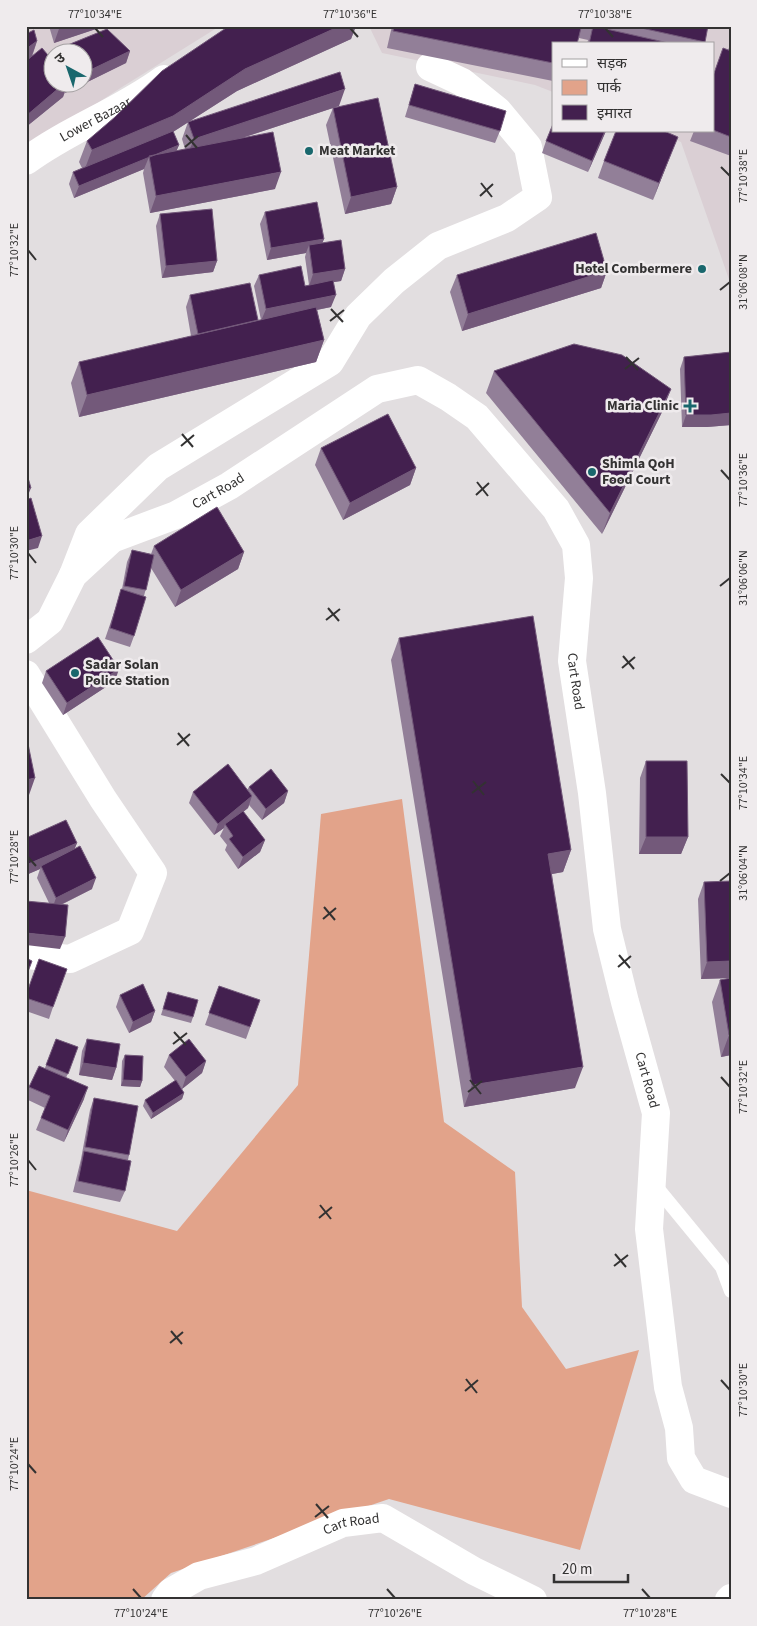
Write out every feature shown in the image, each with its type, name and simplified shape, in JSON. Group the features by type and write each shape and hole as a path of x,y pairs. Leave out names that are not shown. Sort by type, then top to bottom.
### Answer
{"main road":[{"name":"Lower Bazaar","path":"26,161 43,149 149,90 181,66"},
{"path":"73,575 89,534 158,467 330,362 358,316 394,281 438,246 507,218 538,197 528,147 498,111 462,82 430,67"},
{"name":"Cart Road","path":"26,640 50,621 73,575 112,539 176,516 229,486 377,389 418,380 448,397 477,417 556,509 576,545 579,578 572,660 592,793 607,929 656,1113 648,1229 668,1387 679,1428 681,1458 694,1480 731,1494"},
{"path":"26,674 103,799 153,873 130,931 70,959 26,954"},
{"name":"Cart Road","path":"165,1600 171,1592 199,1576 256,1561 343,1523 383,1518 474,1571 533,1600"}],"lane":[{"path":"651,1180 722,1267 731,1291"}],"shaded area":[{"path":"26,26 220,26 26,150"},
{"path":"369,26 731,26 731,285 681,142 656,132 714,132 714,42 552,42 552,92 535,85 382,53"}],"green space":[{"path":"402,799 444,1122 515,1172 522,1307 566,1369 639,1350 580,1550 389,1499 171,1573 141,1600 26,1600 26,1190 177,1231 298,1085 321,814"}],"building":[{"path":"229,26 340,26 245,69 173,116 92,150 87,141 115,117 162,71"},
{"path":"394,26 567,26 581,28 578,42 552,42 552,63 393,31"},
{"path":"593,26 664,42 589,42"},
{"path":"632,26 708,26 705,42"},
{"path":"107,29 130,51 92,69 92,42 75,42"},
{"path":"34,30 37,41 26,49 26,34"},
{"path":"42,48 42,92 54,92 26,116 26,61"},
{"path":"723,48 731,51 731,137 714,130 714,73"},
{"path":"340,72 345,89 194,139 188,122"},
{"path":"415,84 506,111 500,131 409,105"},
{"path":"378,98 397,187 351,197 333,108"},
{"path":"552,126 552,132 605,132 592,161 546,141"},
{"path":"173,131 179,145 79,186 73,172"},
{"path":"273,132 281,172 156,196 149,156"},
{"path":"616,132 666,132 678,137 659,183 604,161"},
{"path":"317,202 324,239 271,248 265,212"},
{"path":"212,209 217,261 166,266 160,214"},
{"path":"596,233 607,271 468,314 457,275"},
{"path":"341,240 345,269 313,274 309,245"},
{"path":"301,266 305,286 333,280 336,295 266,309 259,275"},
{"path":"250,283 258,320 198,334 190,295"},
{"path":"316,307 324,340 87,395 79,362"},
{"name":"Shimla QoH Food Court","path":"574,344 622,355 671,389 610,513 494,371"},
{"path":"731,352 731,413 686,415 684,357"},
{"path":"388,414 416,468 350,503 321,448"},
{"path":"26,471 31,488 26,489"},
{"path":"31,498 42,536 26,541 26,500"},
{"path":"217,507 244,552 181,590 154,546"},
{"path":"132,550 154,555 146,590 124,586"},
{"path":"121,589 146,597 134,636 110,628"},
{"path":"533,616 571,850 548,854 583,1067 472,1085 399,638"},
{"path":"98,637 119,669 67,703 46,671"},
{"path":"26,734 35,778 26,780"},
{"path":"646,761 687,761 688,837 646,837"},
{"path":"228,764 252,796 218,824 193,792"},
{"path":"271,769 288,791 266,809 249,787"},
{"path":"243,811 265,840 243,857 229,839 233,836 225,824"},
{"path":"66,820 77,843 26,865 26,838"},
{"path":"80,846 96,878 56,898 41,866"},
{"path":"731,881 731,961 707,962 704,882"},
{"path":"26,901 68,905 65,937 26,933"},
{"path":"26,958 32,961 26,977"},
{"path":"39,959 67,969 53,1007 26,998"},
{"path":"731,978 731,1035 729,1035 720,980"},
{"path":"143,984 155,1011 133,1022 120,995"},
{"path":"219,986 260,1000 250,1027 209,1013"},
{"path":"168,992 198,1000 193,1017 163,1009"},
{"path":"56,1039 78,1047 68,1074 46,1065"},
{"path":"87,1039 120,1044 116,1068 83,1063"},
{"path":"189,1039 206,1061 186,1077 169,1055"},
{"path":"125,1055 143,1056 142,1081 123,1080"},
{"path":"39,1066 88,1087 68,1130 41,1118 50,1096 29,1087"},
{"path":"176,1080 184,1093 153,1113 145,1100"},
{"path":"94,1098 138,1106 129,1155 85,1147"},
{"path":"84,1151 131,1161 125,1191 78,1181"}],"place":[{"name":"Meat Market","path":"309,151"},
{"name":"Hotel Combermere","path":"702,269"},
{"name":"Maria Clinic","path":"690,406"},
{"name":"Shimla QoH Food Court","path":"592,472"},
{"name":"Sadar Solan Police Station","path":"75,673"}]}
